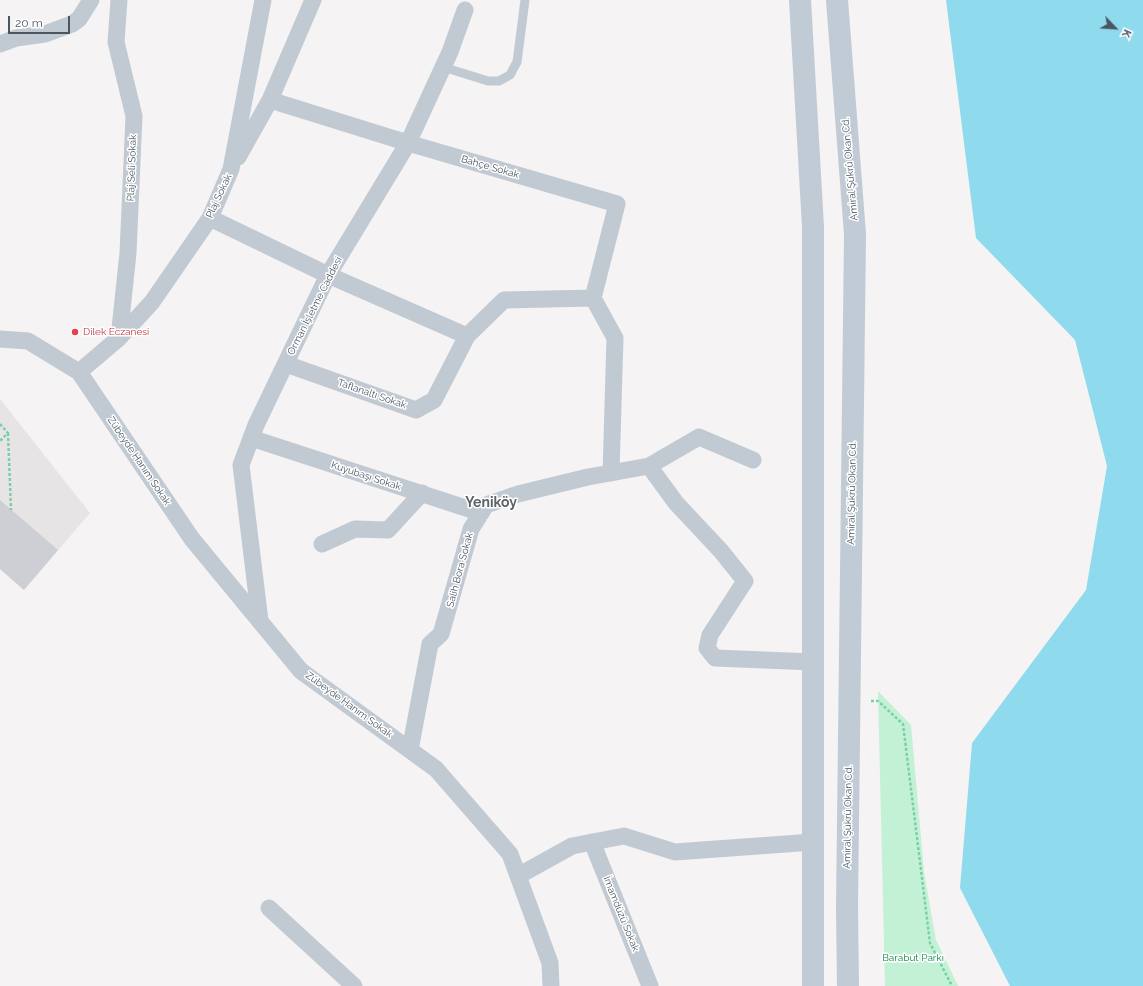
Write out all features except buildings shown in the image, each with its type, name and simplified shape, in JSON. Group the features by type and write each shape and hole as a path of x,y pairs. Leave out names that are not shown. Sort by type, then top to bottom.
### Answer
{"main road":[{"path":"800,0 813,227 813,986"},
{"name":"Amiral Şükrü Okan Cd.","path":"837,0 856,234 847,907 848,986"}],"street":[{"path":"0,44 16,38 45,34 72,24 79,19 91,0"},
{"name":"Plaj Seli Sokak","path":"118,338 128,253 134,116 116,42 119,0"},
{"name":"Plaj Sokak","path":"79,372 118,338 152,302 210,218 231,169 263,0"},
{"path":"231,169 270,100 313,0"},
{"name":"Orman İşletme Caddesi","path":"260,621 241,465 251,438 328,275 408,143 442,67 465,10"},
{"name":"Bahçe Sokak","path":"270,100 408,143 618,204 593,298"},
{"path":"210,218 328,275 468,336 504,300 593,298 616,338 611,473"},
{"name":"Taflanaltı Sokak","path":"286,364 416,410 434,400 468,336"},
{"path":"0,339 28,342 79,372"},
{"name":"Zübeyde Hanım Sokak","path":"79,372 192,539 301,670 436,769 510,854 550,963 551,986"},
{"name":"Salih Bora Sokak","path":"410,750 430,644 442,634 471,529 486,505 518,494 648,466 699,437 753,460"},
{"name":"Kuyubaşı Sokak","path":"251,438 481,513"},
{"path":"648,466 676,503 721,551 745,582 710,636 707,648 715,658 813,662"},
{"path":"322,544 355,529 388,530 422,494"},
{"path":"518,876 572,846 624,836 675,852 813,842"},
{"name":"İmamdüzü Sokak","path":"592,842 650,986"},
{"path":"268,908 354,986"}],"lane":[{"path":"442,67 488,82 499,81 510,75 517,62 524,0"}],"path":[{"path":"0,424 8,433 11,510"},
{"path":"0,441 8,433"},
{"path":"850,700 878,701 902,724 930,943 952,986"}],"shaded area":[{"path":"0,399 90,513 24,590 0,569"}],"green space":[{"name":"Barabut Parkı","path":"878,691 911,725 924,872 936,940 958,986 885,986"}],"water":[{"path":"946,0 1143,0 1143,986 1010,986 960,888 972,743 1086,590 1107,466 1075,340 976,238"}],"place":[{"name":"Dilek Eczanesi","path":"75,332"}],"district":[{"name":"Yeniköy","path":"491,503"}]}
